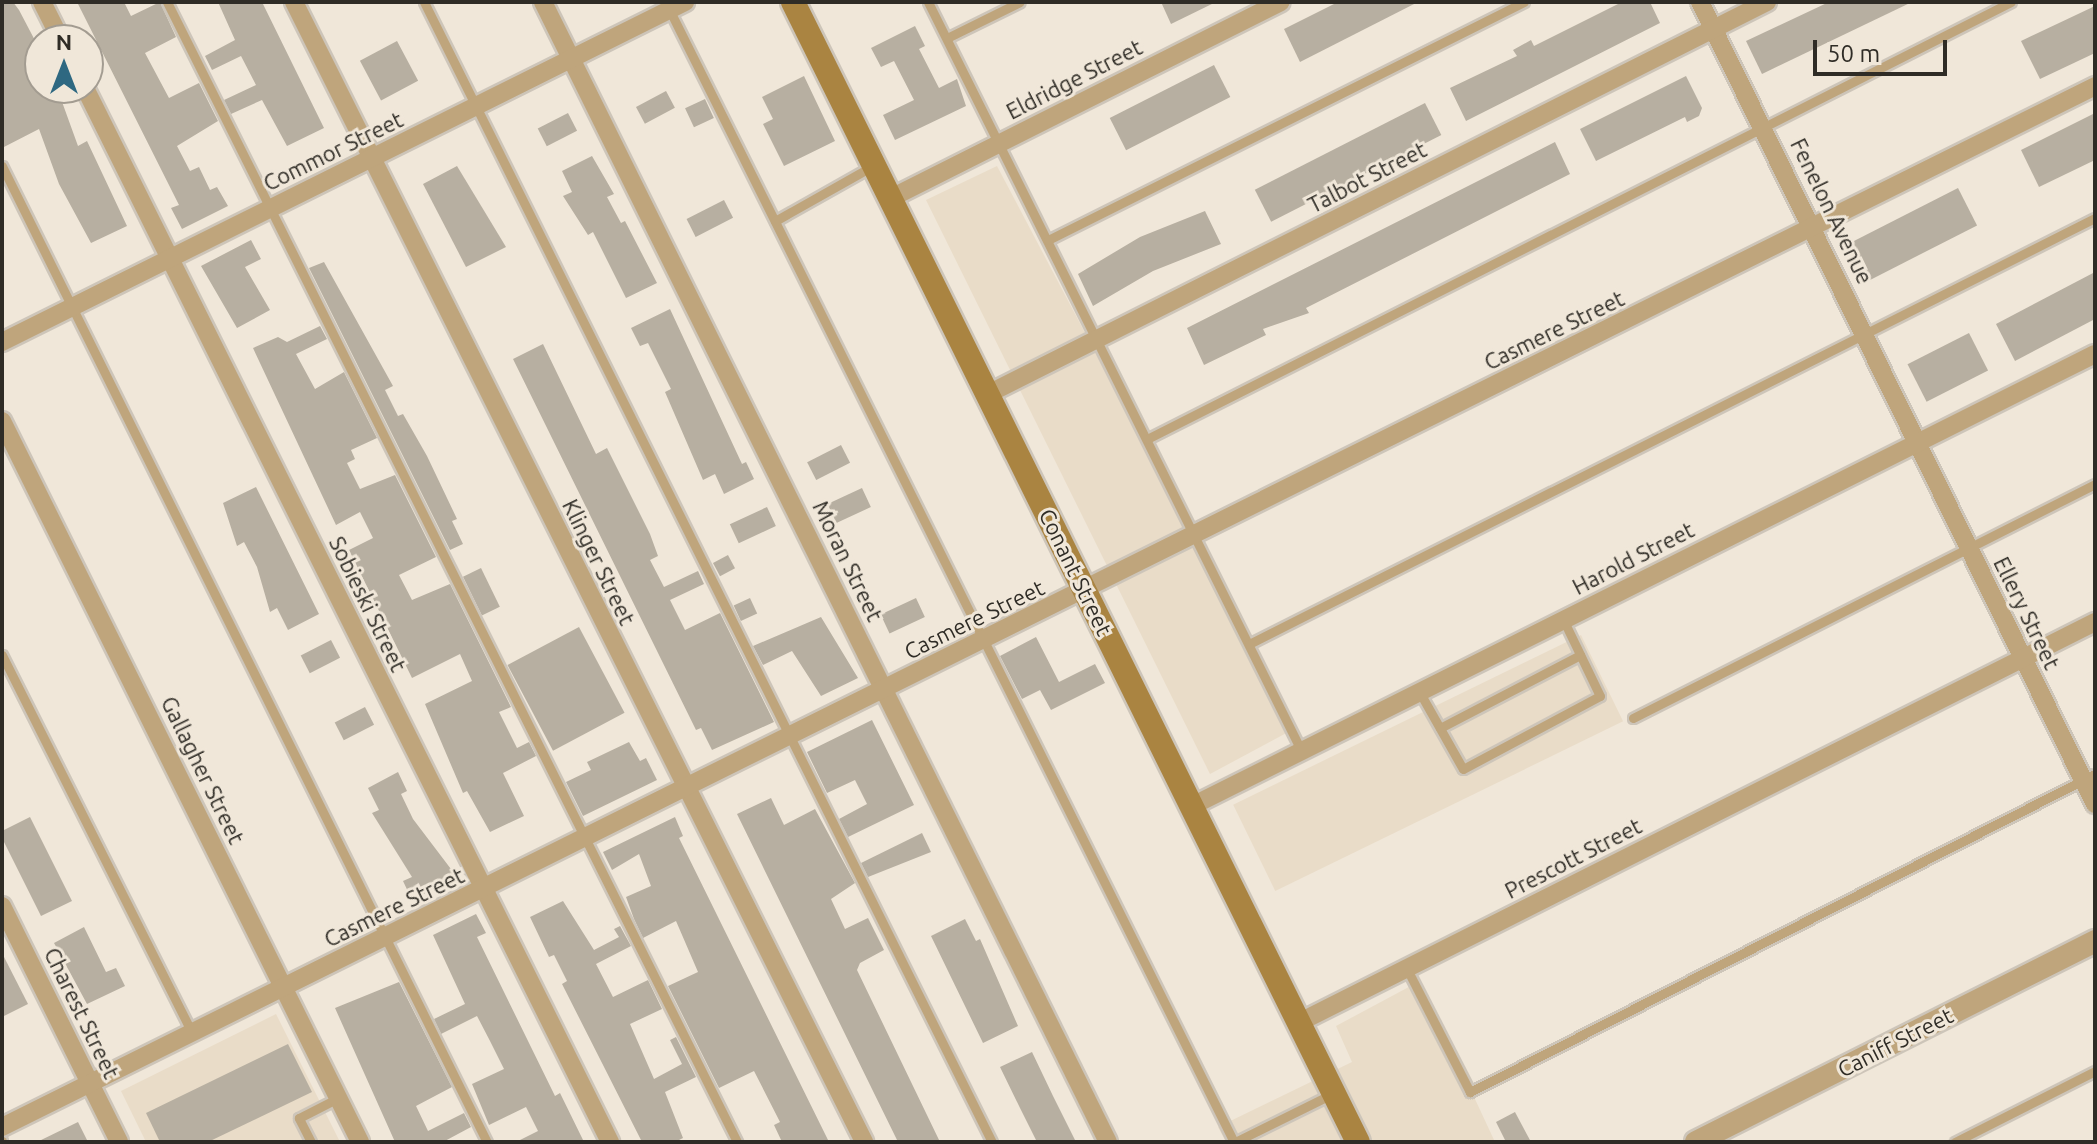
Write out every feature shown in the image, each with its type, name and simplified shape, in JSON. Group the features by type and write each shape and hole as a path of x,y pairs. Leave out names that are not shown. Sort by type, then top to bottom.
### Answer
{"main road":[{"name":"Conant Street","path":"793,2 1358,1142"}],"street":[{"path":"42,2 53,24"},
{"name":"Klinger Street","path":"294,2 864,1142"},
{"name":"Moran Street","path":"543,2 1108,1142"},
{"name":"Eldridge Street","path":"891,198 1280,2"},
{"name":"Fenelon Avenue","path":"1700,2 1919,442"},
{"name":"Talbot Street","path":"988,394 1767,2"},
{"name":"Commor Street","path":"2,342 572,60 674,5"},
{"name":"Casmere Street","path":"2,1127 1086,591 2095,86"},
{"name":"Sobieski Street","path":"93,104 610,1142"},
{"name":"Harold Street","path":"1192,806 1303,754 1563,619 2095,354"},
{"name":"Gallagher Street","path":"2,421 360,1142"},
{"name":"Ellery Street","path":"1919,442 2022,658 2089,777 2095,804"},
{"path":"2022,658 2095,622"},
{"name":"Prescott Street","path":"1300,1022 2022,658"},
{"name":"Charest Street","path":"2,906 119,1142"},
{"name":"Caniff Street","path":"1696,1142 2095,941"}],"lane":[{"path":"167,2 737,1142"},
{"path":"424,2 992,1142"},
{"path":"928,2 1303,754"},
{"path":"947,38 1020,2"},
{"path":"1048,240 1524,2"},
{"path":"1147,439 2011,2"},
{"path":"674,5 775,221 1234,1142 1335,1093"},
{"path":"775,221 874,165"},
{"path":"2,166 487,1142"},
{"path":"1249,644 2095,218"},
{"path":"1633,718 2095,484"},
{"path":"1420,693 1463,769 1477,762 1600,696 1563,619"},
{"path":"2,655 192,1033"},
{"path":"1440,728 1580,655"},
{"path":"1407,969 1470,1092 2089,777"},
{"path":"1955,1142 2095,1071"},
{"path":"311,1142 299,1118 338,1098"}],"shaded area":[{"path":"997,166 1294,729 1210,774 926,200"},
{"path":"1581,635 1623,721 1275,891 1233,805"},
{"path":"1420,981 1495,1142 1226,1142 1218,1127 1352,1062 1336,1026"},
{"path":"276,1014 340,1142 146,1142 121,1091"}],"building":[{"path":"2,2 13,2 26,24 24,104 63,104 78,146 87,141 127,226 91,243 59,184 39,129 2,148"},
{"path":"77,2 124,2 131,16 160,2 176,37 145,53 169,98 199,83 218,121 177,146 190,171 199,167 210,190 217,187 228,206 182,229 171,208 179,205 104,56 104,24 88,24"},
{"path":"218,2 262,2 324,128 287,146 262,100 231,114 224,100 256,85 241,56 212,70 205,56 235,40"},
{"path":"1161,2 1216,2 1171,24"},
{"path":"1338,2 1418,2 1300,62 1284,29"},
{"path":"1622,2 1650,2 1660,23 1466,121 1450,88 1517,56 1513,50 1531,40 1534,46"},
{"path":"1829,2 1912,2 1762,74 1746,41"},
{"path":"2095,6 2095,53 2040,79 2021,41"},
{"path":"915,26 925,46 919,49 939,88 957,79 966,106 895,140 883,115 914,100 894,61 881,67 871,48"},
{"path":"397,41 418,81 381,100 360,61"},
{"path":"1214,65 1230,97 1126,150 1110,118"},
{"path":"804,76 835,141 784,166 763,124 773,119 762,97"},
{"path":"1686,76 1702,108 1699,116 1687,122 1685,117 1596,161 1580,129"},
{"path":"666,91 675,108 645,124 636,107"},
{"path":"705,99 714,118 694,127 685,108"},
{"path":"1425,103 1441,135 1271,222 1255,190"},
{"path":"568,113 577,131 547,146 538,128"},
{"path":"2095,113 2095,160 2039,187 2021,150"},
{"path":"1555,142 1570,174 1306,308 1309,313 1263,329 1266,335 1204,365 1187,328"},
{"path":"592,156 614,194 607,197 621,223 625,221 657,283 626,298 593,232 588,235 563,196 572,192 562,171"},
{"path":"457,166 506,247 466,267 423,184"},
{"path":"1958,188 1977,225 1866,282 1847,245"},
{"path":"724,200 733,218 696,237 687,219"},
{"path":"1205,211 1221,244 1153,271 1093,306 1078,274 1140,237"},
{"path":"251,240 261,259 245,267 270,310 237,328 201,266"},
{"path":"324,262 393,386 385,390 398,416 403,414 427,456 457,519 452,521 463,544 450,550 309,268"},
{"path":"2095,272 2095,319 2015,361 1996,324"},
{"path":"670,309 742,464 746,462 754,479 724,494 715,474 703,480 665,392 671,389 648,343 640,346 631,328"},
{"path":"320,326 327,339 296,354 315,389 344,372 377,438 351,450 355,459 347,463 360,489 395,475 436,557 399,575 412,600 450,584 511,707 499,712 517,748 529,742 536,756 503,773 524,816 490,832 467,791 463,793 425,704 472,681 460,654 412,678 349,550 373,538 360,512 336,525 253,348 278,337 287,342"},
{"path":"1969,333 1988,370 1927,402 1908,364"},
{"path":"543,344 596,454 607,448 650,534 658,556 650,560 664,587 698,571 704,584 670,600 685,630 720,613 774,722 712,750 701,728 696,730 513,359"},
{"path":"841,445 850,463 816,480 807,462"},
{"path":"256,487 319,614 288,630 277,608 270,612 257,567 244,542 237,546 223,503"},
{"path":"862,488 871,507 836,523 828,504"},
{"path":"767,507 776,526 739,543 730,524"},
{"path":"728,555 735,568 720,576 713,563"},
{"path":"481,568 500,607 482,615 463,577"},
{"path":"750,598 757,613 741,621 734,606"},
{"path":"916,598 925,617 890,634 881,614"},
{"path":"821,617 858,678 821,696 792,651 763,665 753,646"},
{"path":"579,627 625,713 553,751 507,665"},
{"path":"1036,637 1059,682 1095,664 1105,683 1051,710 1040,690 1022,699 1000,656"},
{"path":"331,640 340,658 310,673 301,655"},
{"path":"365,707 374,725 344,740 335,722"},
{"path":"872,720 914,805 848,837 839,819 867,804 855,780 827,793 807,752"},
{"path":"629,742 640,761 646,758 657,780 583,816 566,782 591,770 587,762"},
{"path":"398,772 407,791 401,794 413,819 457,877 412,900 403,881 412,877 372,813 379,810 368,788"},
{"path":"771,798 784,825 815,809 855,883 831,899 845,929 868,918 884,950 860,963 857,970 940,1142 898,1142 737,814"},
{"path":"30,817 72,901 41,916 2,838 2,831"},
{"path":"675,817 683,836 679,838 829,1142 782,1142 774,1125 780,1122 754,1071 719,1088 668,986 698,972 676,921 643,938 626,897 651,886 639,854 612,870 603,852"},
{"path":"922,833 931,852 868,877 861,863"},
{"path":"563,901 594,950 619,937 614,929 620,926 631,946 596,964 613,997 648,980 662,1009 630,1024 654,1079 682,1064 670,1040 676,1037 696,1077 665,1092 683,1138 675,1142 642,1142 562,984 567,981 554,955 549,957 530,917"},
{"path":"476,914 486,933 477,937 555,1096 560,1093 584,1142 516,1142 538,1131 526,1107 489,1125 472,1084 504,1069 477,1016 441,1034 434,1019 465,1004 433,935"},
{"path":"965,919 976,941 980,939 1018,1026 983,1043 931,936"},
{"path":"84,927 106,972 116,968 125,986 87,1004 54,943"},
{"path":"2,953 28,1004 2,1017"},
{"path":"399,982 452,1087 416,1106 428,1131 464,1113 471,1127 443,1142 395,1142 335,1008"},
{"path":"288,1044 312,1092 208,1142 160,1142 146,1113"},
{"path":"1032,1052 1076,1142 1037,1142 1020,1108 1000,1067"},
{"path":"1515,1112 1531,1142 1506,1142 1496,1122"},
{"path":"78,1122 88,1142 37,1142"}]}
